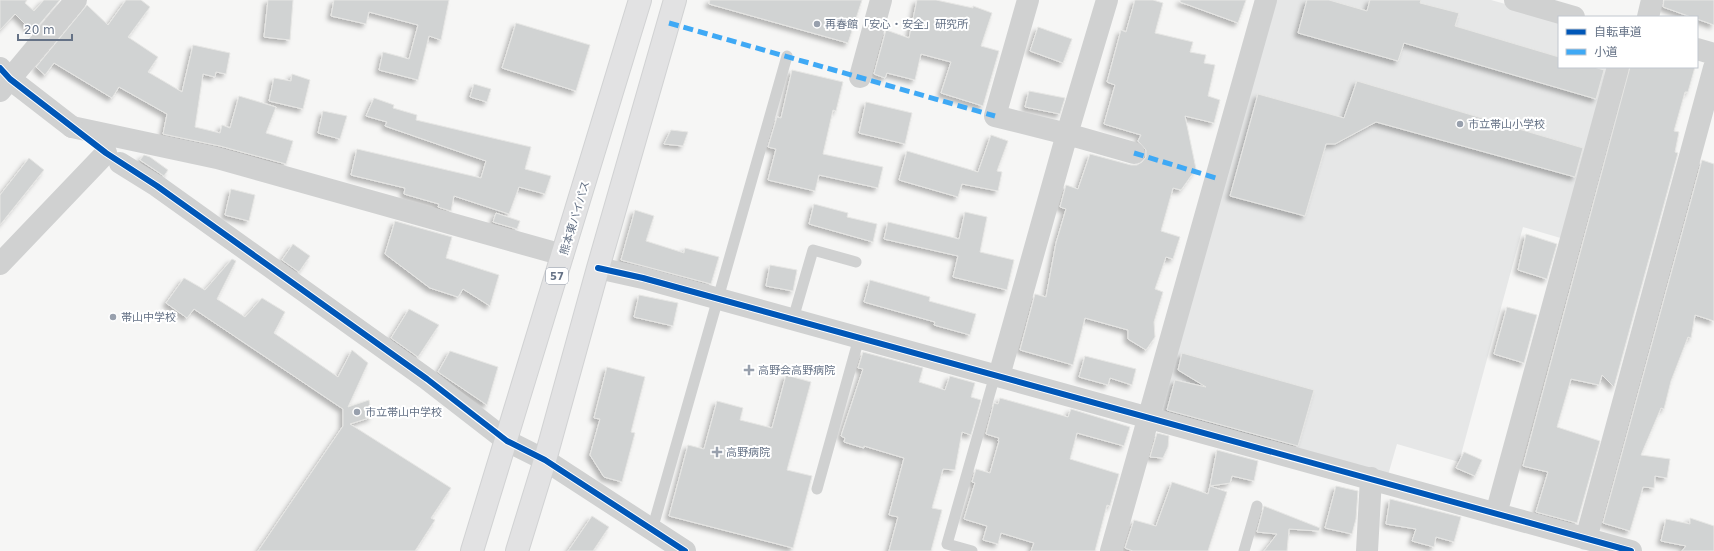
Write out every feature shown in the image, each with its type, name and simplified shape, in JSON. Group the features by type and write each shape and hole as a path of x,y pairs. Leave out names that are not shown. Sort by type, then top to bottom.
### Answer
{"highway":[{"name":"熊本東バイパス","path":"472,551 564,255 640,0"},
{"path":"517,551 545,460 598,268 675,0"}],"street":[{"path":"76,0 3,79 72,127 113,158 157,186 427,379 507,441 545,460 685,551"},
{"path":"860,77 881,0"},
{"path":"1028,0 995,116 1134,153"},
{"path":"997,376 1107,0"},
{"path":"1111,551 1266,0"},
{"path":"1515,0 1571,16"},
{"path":"1648,16 1652,0"},
{"path":"1698,49 1714,54"},
{"path":"1496,514 1618,68"},
{"path":"1586,539 1714,68"},
{"path":"72,127 217,158 564,255"},
{"path":"0,264 113,158"},
{"path":"598,268 643,278 794,319 1631,551"},
{"path":"1366,551 1370,478"}],"lane":[{"path":"652,530 787,56"},
{"path":"794,319 813,250 856,262"},
{"path":"817,489 859,338"},
{"path":"972,551 947,544 997,376"},
{"path":"1244,551 1257,506"}],"shaded area":[{"path":"1275,0 1491,0 1558,19 1558,68 1613,68 1564,239 1523,227 1459,462 1397,444 1388,475 1157,416"}],"building":[{"path":"0,0 27,0 25,3 34,11 44,0 60,0 33,32 15,14 0,30"},
{"path":"126,0 141,0 150,7 128,37 158,57 148,72 182,92 193,45 230,53 226,74 216,72 215,77 203,74 195,127 220,133 222,125 230,128 239,96 276,107 266,133 293,141 286,164 220,146 163,134 167,114 119,87 112,98 54,63 45,75 36,67 87,5 108,25"},
{"path":"268,0 293,0 290,40 264,37"},
{"path":"334,0 449,0 441,40 429,36 418,80 379,70 383,52 409,59 418,25 369,12 366,24 331,16"},
{"name":"再春館「安心・安全」研究所","path":"710,0 862,0 848,43 709,4"},
{"path":"917,0 936,0 973,8 973,6 992,13 981,46 999,51 983,106 941,93 951,62 921,54 915,80 887,73 885,78 874,74 886,30 909,38"},
{"path":"1135,0 1153,0 1163,3 1155,33 1193,42 1190,52 1206,55 1204,63 1215,65 1208,96 1220,100 1214,123 1185,116 1196,169 1181,190 1173,188 1161,231 1180,237 1173,259 1166,257 1155,289 1163,292 1154,322 1155,337 1146,350 1128,339 1128,330 1085,318 1073,365 1020,350 1035,294 1046,297 1056,243 1066,209 1060,207 1066,185 1078,189 1090,154 1131,165 1137,165 1146,157 1146,150 1138,141 1141,135 1104,124 1115,85 1107,82 1121,30 1126,32"},
{"path":"1181,0 1246,0 1238,23 1180,2"},
{"path":"1307,0 1329,0 1367,11 1370,0 1421,0 1420,3 1459,13 1455,26 1558,57 1558,68 1597,68 1604,70 1596,99 1404,43 1398,61 1298,33"},
{"path":"1664,0 1714,0 1714,25 1698,19 1698,16 1688,16 1663,7"},
{"path":"516,23 590,45 576,91 502,68"},
{"path":"1038,27 1072,39 1063,63 1030,51"},
{"path":"1630,68 1695,68 1688,92 1685,92 1674,131 1679,132 1675,152 1678,153 1614,387 1602,375 1599,385 1571,379 1557,427 1600,441 1577,523 1536,512 1548,472 1523,466"},
{"path":"792,70 843,82 836,111 833,110 823,154 883,167 878,188 819,175 815,191 768,180 776,149 768,147 777,117 781,118"},
{"path":"292,74 310,80 303,109 269,101 274,78 291,81"},
{"path":"1357,81 1583,148 1575,177 1376,122 1335,144 1326,144 1305,216 1230,196 1258,94 1344,118"},
{"path":"474,84 491,89 487,102 470,97"},
{"path":"1029,91 1065,98 1060,114 1025,107"},
{"path":"374,98 394,105 393,108 417,115 416,120 531,147 525,169 551,176 545,194 519,187 509,214 454,196 451,211 438,207 439,204 404,194 405,188 351,175 357,149 481,178 486,161 385,126 387,122 366,116"},
{"path":"866,102 912,113 905,144 859,133"},
{"path":"323,111 347,116 340,139 318,133"},
{"path":"671,130 688,132 683,146 664,144"},
{"path":"991,135 1008,141 997,171 1002,172 998,191 962,184 958,197 899,180 907,151 978,172"},
{"path":"144,155 150,157 168,170 164,176 140,160"},
{"path":"29,158 44,170 0,225 0,195"},
{"path":"1702,160 1714,164 1714,321 1695,315 1691,338 1688,337 1671,381 1664,409 1661,408 1641,455 1670,459 1667,478 1655,476 1654,488 1643,487 1630,531 1603,523"},
{"path":"231,189 255,195 249,221 225,215"},
{"path":"814,204 848,213 847,217 877,224 873,242 809,224"},
{"path":"635,210 654,216 646,241 684,253 685,248 719,257 711,284 621,260"},
{"path":"965,212 987,217 980,252 1014,260 1007,290 953,277 958,256 884,239 888,222 959,239"},
{"path":"496,213 520,221 517,229 493,222"},
{"path":"395,221 452,237 446,258 499,275 490,306 463,289 458,297 430,288 385,254"},
{"path":"1526,234 1557,244 1547,279 1518,270"},
{"path":"293,244 310,256 299,272 282,260"},
{"path":"232,259 236,261 217,299 245,317 262,298 285,312 274,333 338,377 352,350 368,363 348,407 369,400 372,417 350,424 451,488 431,518 435,520 415,551 258,551 343,426 343,409 194,309 187,318 166,303 184,278 205,290"},
{"path":"770,265 797,270 793,291 766,286"},
{"path":"870,280 930,297 929,301 976,314 970,335 934,325 935,322 864,302"},
{"path":"639,295 678,303 673,326 634,317"},
{"path":"1507,307 1537,315 1524,363 1494,354"},
{"path":"409,309 439,325 418,357 391,338"},
{"path":"450,351 498,367 487,405 438,372"},
{"path":"863,352 923,368 919,382 945,390 950,376 975,383 971,397 981,400 971,435 962,432 955,470 943,469 932,508 942,510 931,551 889,551 898,517 889,515 904,458 864,446 864,448 844,442 845,438 841,436 863,369 858,368"},
{"path":"1182,353 1314,390 1298,446 1167,410 1175,380 1206,387 1178,370"},
{"path":"1085,356 1136,369 1132,385 1110,378 1108,385 1079,377"},
{"path":"607,367 645,377 631,432 635,433 622,482 604,477 590,455 600,419 594,418"},
{"path":"786,375 811,382 787,470 812,476 793,548 669,516 688,445 704,449 717,401 743,408 740,420 772,428"},
{"path":"1000,398 1068,417 1071,409 1130,427 1124,446 1077,433 1070,459 1119,474 1110,506 1107,505 1095,551 1031,551 1034,543 1001,533 998,544 983,540 987,526 964,519 975,483 972,482 976,469 990,473 999,438 986,434 994,403 998,404"},
{"path":"1157,433 1169,436 1168,447 1163,458 1150,457"},
{"path":"1217,450 1258,461 1254,481 1232,476 1230,483 1210,486"},
{"path":"1464,452 1482,460 1475,476 1456,468"},
{"path":"1172,482 1208,494 1210,486 1227,492 1208,551 1133,551 1125,548 1134,520 1156,526"},
{"path":"1336,486 1358,491 1356,519 1352,534 1325,528"},
{"path":"1390,499 1461,517 1454,542 1436,537 1434,547 1412,541 1416,529 1386,524"},
{"path":"1264,506 1320,528 1319,531 1289,529 1287,551 1264,551 1277,534 1257,532"},
{"path":"592,516 609,527 593,551 568,551"},
{"path":"1690,518 1714,526 1714,551 1682,551 1686,546 1661,541 1666,519 1690,524"}],"marked path":[{"path":"669,23 995,116"},
{"path":"1134,153 1216,178"}],"cycle path":[{"path":"0,68 10,79 106,153 157,186 427,379 507,441 545,460 685,551"},
{"path":"598,268 643,278 1631,551"}],"place":[{"name":"再春館「安心・安全」研究所","path":"817,24"},
{"name":"市立帯山小学校","path":"1460,124"},
{"name":"帯山中学校","path":"113,317"},
{"name":"高野会高野病院","path":"749,370"},
{"name":"市立帯山中学校","path":"357,412"},
{"name":"高野病院","path":"717,452"}]}
